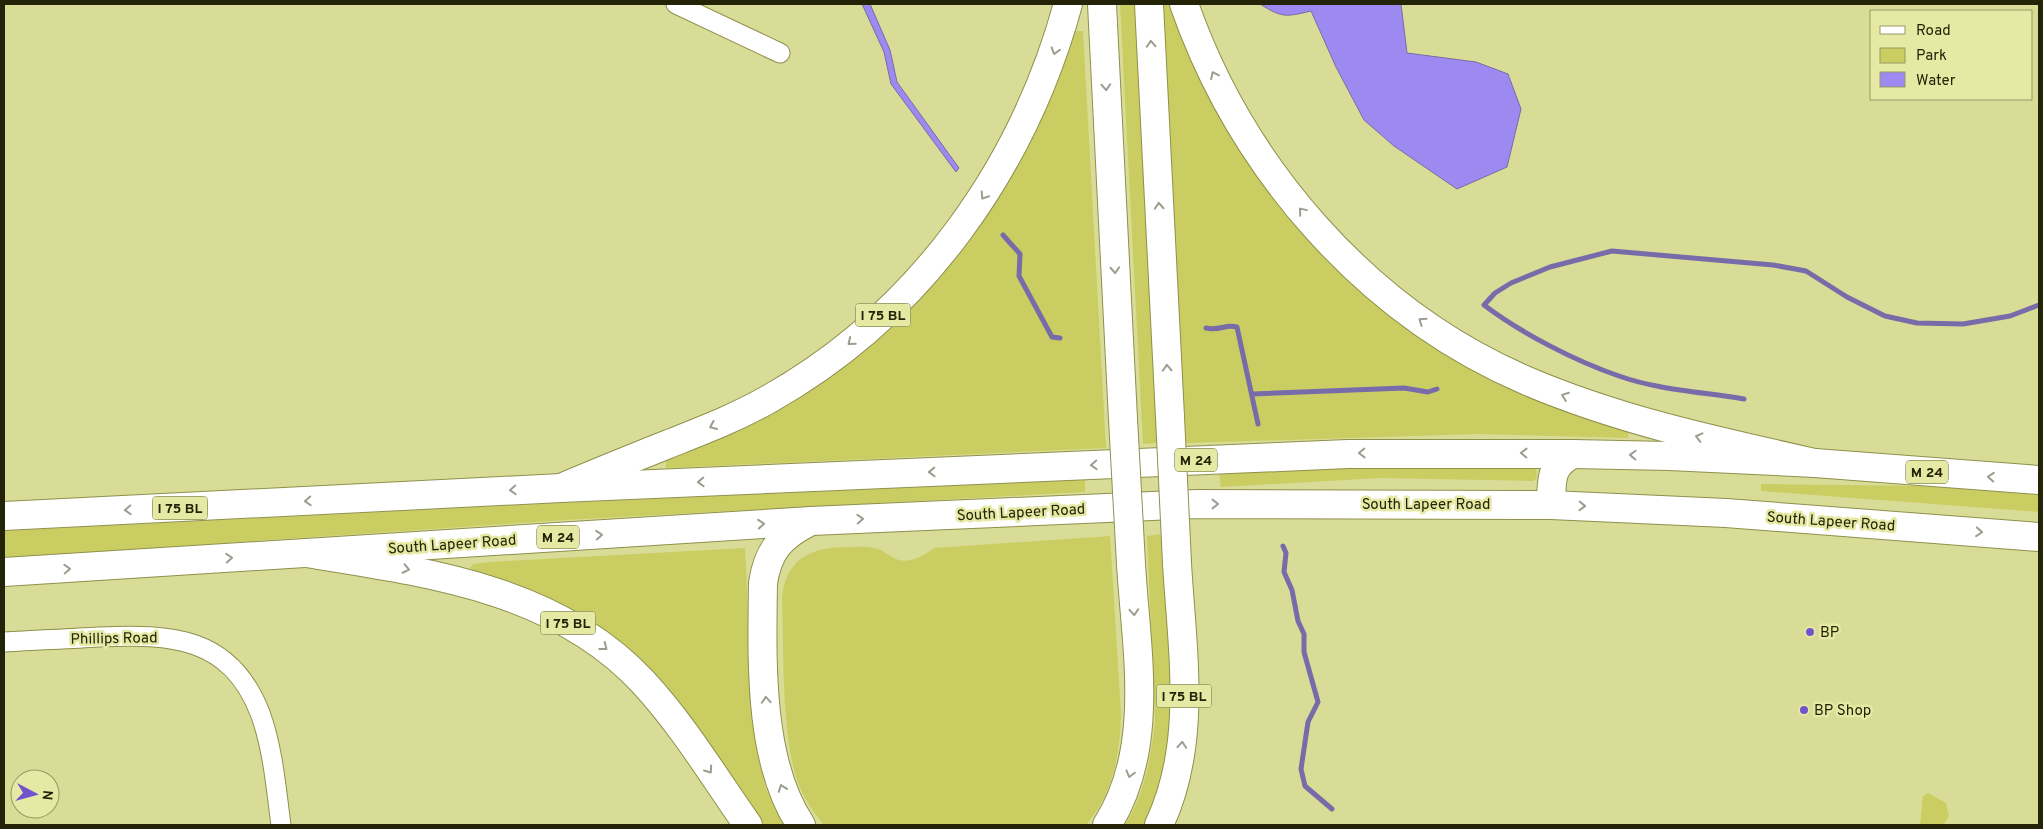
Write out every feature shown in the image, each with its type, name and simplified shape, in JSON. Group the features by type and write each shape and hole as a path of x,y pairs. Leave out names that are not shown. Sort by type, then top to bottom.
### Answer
{"main road":[{"name":"I 75 BL","path":"4,516 561,488 704,430 770,398 834,355 904,295 958,232 1001,169 1039,92 1053,57 1068,4"},
{"path":"1102,4 1138,686 1138,730 1129,779 1118,808 1107,825"},
{"name":"I 75 BL","path":"1149,4 1184,722 1177,779 1169,805 1159,825"},
{"path":"1184,4 1201,48 1231,109 1249,139 1286,192 1347,260 1419,319 1496,366 1577,401 1675,431 1815,463"},
{"name":"M 24","path":"561,488 1348,454 1573,454 1815,463 2039,480"},
{"path":"1551,505 1552,478 1555,467 1561,460 1573,454"},
{"name":"South Lapeer Road","path":"4,572 811,521 1197,504 1551,505 1726,513 2039,537"},
{"path":"801,825 785,796 771,748 766,692 763,583 766,566 778,544 797,528 811,521"},
{"name":"I 75 BL","path":"306,553 392,567 476,586 535,606 583,632 621,661 659,700 748,825"}],"street":[{"path":"676,4 780,53"},
{"name":"Phillips Road","path":"4,642 164,637 194,643 220,657 244,682 260,713 270,752 281,825"}],"green space":[{"path":"1120,4 1137,4 1159,443 1143,444"},
{"path":"1161,4 1174,4 1349,276 1629,430 1628,438 1478,434 1186,443"},
{"path":"1074,31 1083,31 1106,448 666,468 666,455 793,398 1027,144 1046,107"},
{"path":"1359,466 1532,466 1536,468 1537,478 1533,481 1380,478 1221,487 1219,473"},
{"path":"1085,480 1085,492 565,520 4,558 4,531 562,503"},
{"path":"1761,484 1923,486 2039,495 2039,512 1761,491"},
{"path":"1163,534 1173,711 1169,768 1147,825 1125,825 1138,800 1146,774 1155,720 1147,536"},
{"path":"1110,536 1121,714 1119,744 1109,787 1103,800 1086,825 824,825 803,794 798,783 786,717 782,600 788,575 801,558 811,553 834,548 868,547 881,550 896,559 904,561 918,558 934,548"},
{"path":"745,548 754,734 766,789 783,825 760,825 688,721 470,568 473,564 491,562"},
{"path":"1928,793 1946,803 1949,816 1943,825 1920,825 1923,796"}],"water":[{"path":"862,4 870,4 890,50 897,82 959,168 956,172 891,84 884,52"},
{"path":"1260,4 1401,4 1407,53 1476,62 1508,74 1521,109 1507,167 1457,189 1394,146 1364,120 1336,67 1311,11 1284,15"}],"waterway":[{"path":"1003,235 1020,254 1019,276 1052,337 1060,338"},
{"path":"1744,399 1649,385 1602,370 1549,345 1515,326 1484,305 1495,293 1511,283 1550,267 1612,251 1773,265 1806,271 1847,297 1885,316 1917,323 1963,324 2010,316 2039,305"},
{"path":"1206,328 1237,327 1258,424"},
{"path":"1253,394 1404,388 1428,392 1437,389"},
{"path":"1283,546 1286,553 1284,572 1292,590 1298,621 1304,634 1304,652 1318,702 1308,722 1301,769 1305,786 1332,809"}],"place":[{"name":"BP","path":"1810,632"},
{"name":"BP Shop","path":"1804,710"}]}
